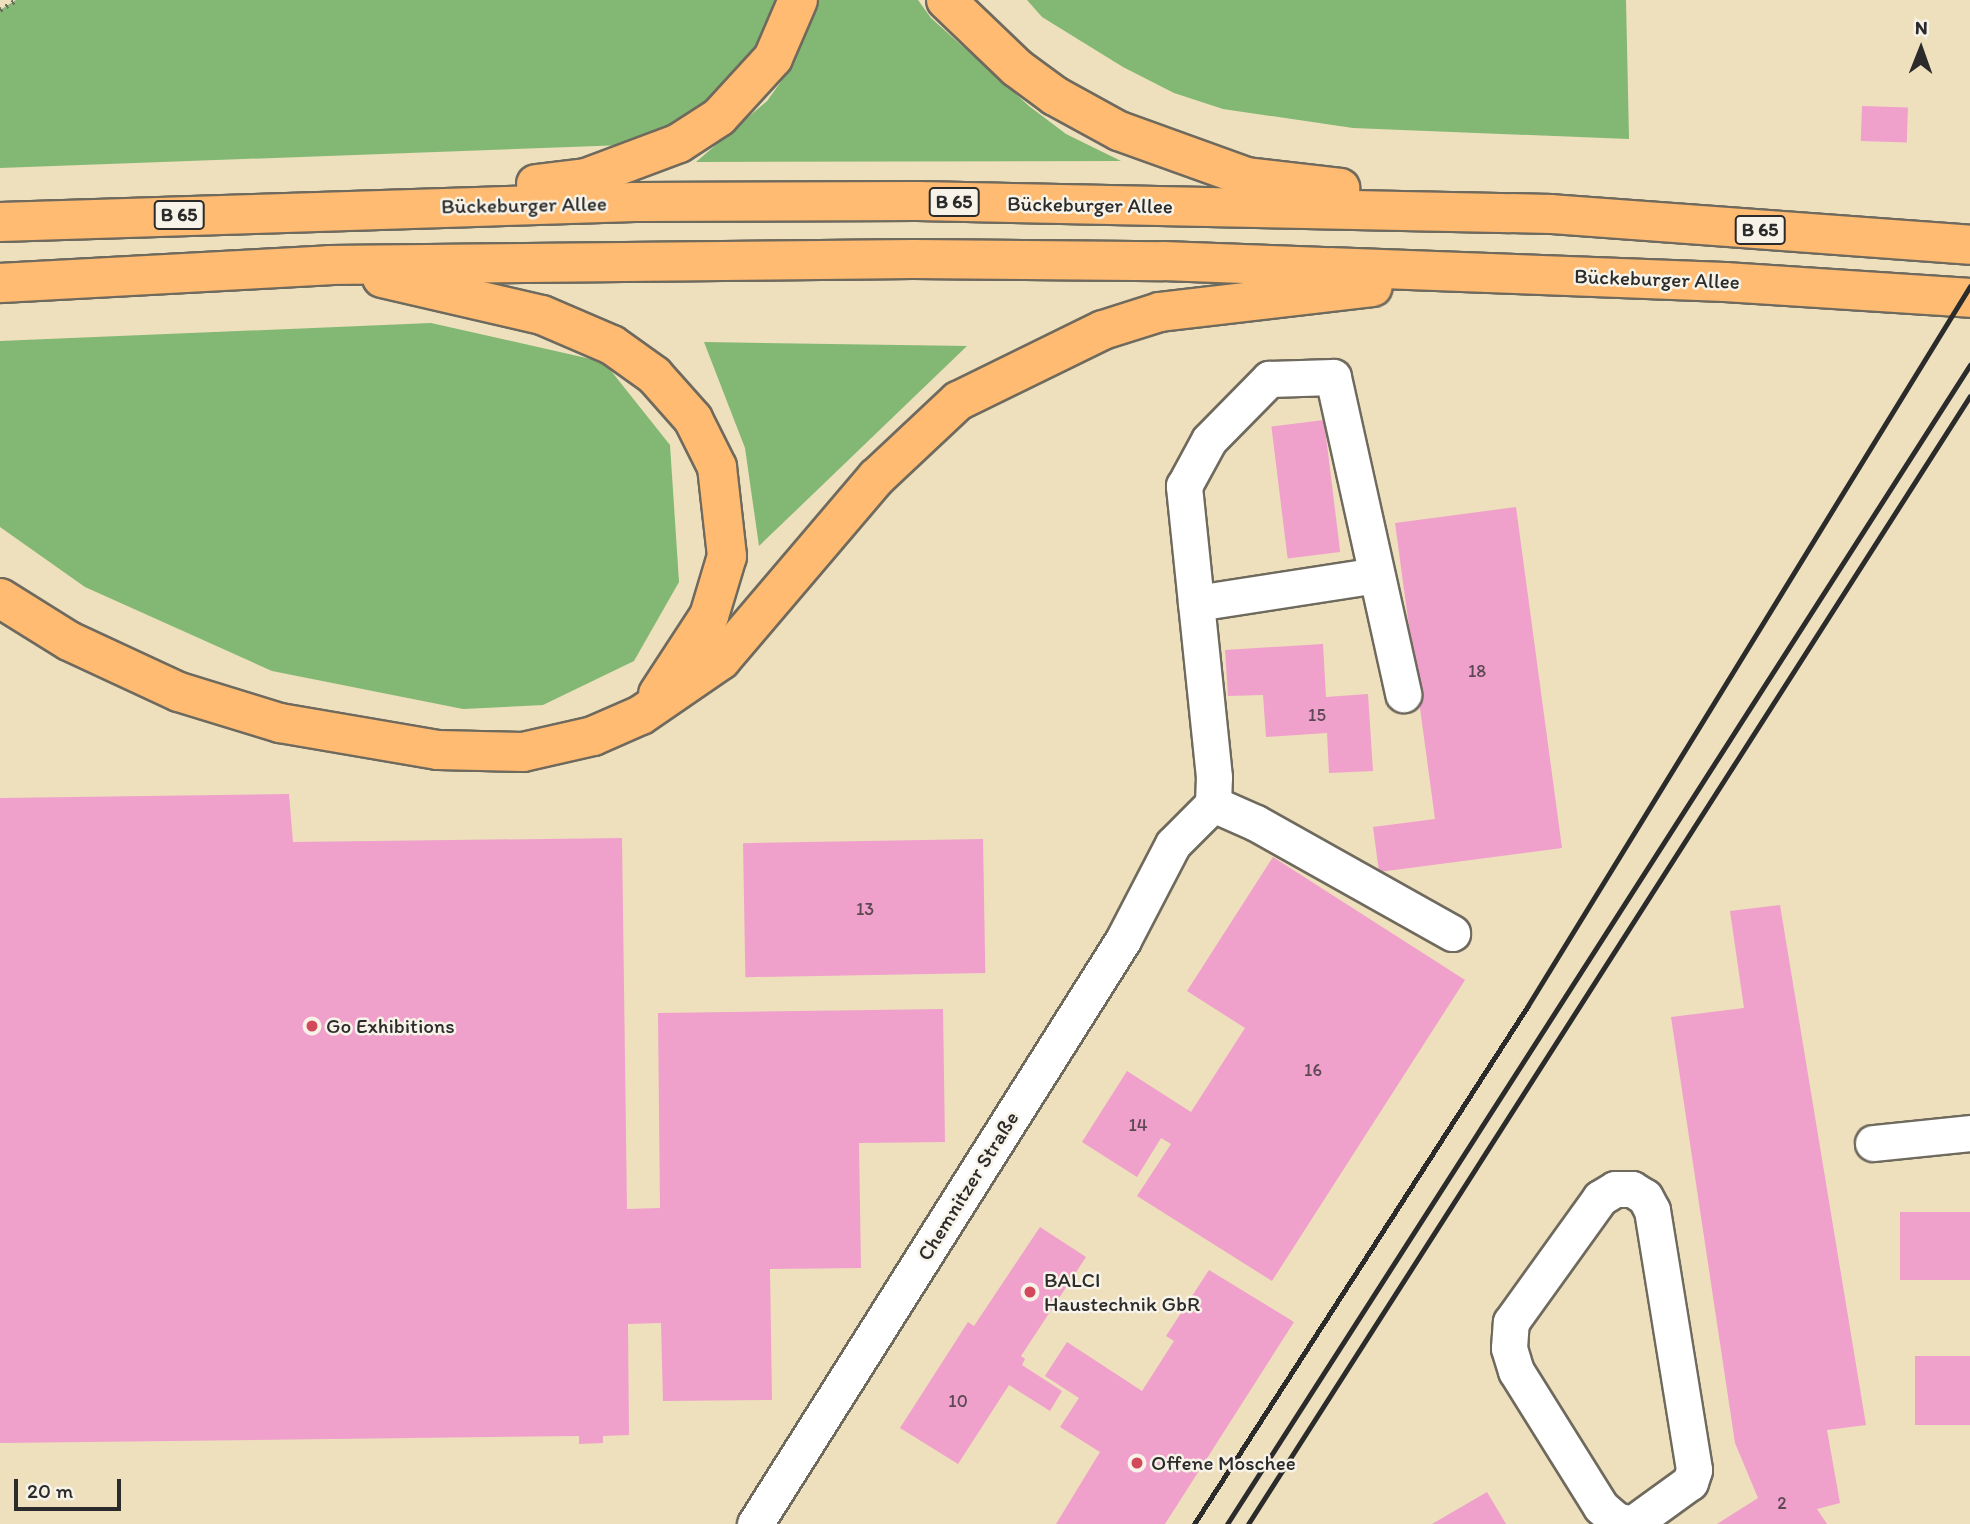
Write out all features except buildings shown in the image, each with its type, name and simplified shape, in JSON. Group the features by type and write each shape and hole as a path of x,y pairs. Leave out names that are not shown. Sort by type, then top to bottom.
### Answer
{"highway":[{"path":"358,209 586,178 679,144 719,117 748,90 773,58 798,0"},
{"path":"946,0 987,43 1055,96 1119,131 1247,177 1551,214"},
{"name":"Bückeburger Allee","path":"0,222 358,209 917,201 1551,214 1970,246"},
{"name":"Bückeburger Allee","path":"0,283 329,265 914,259 1163,261 1489,273 1725,282 1970,298"},
{"path":"329,265 554,320 623,352 654,375 693,419 717,467 727,556 709,616 641,715"},
{"path":"0,598 69,641 179,692 280,723 439,751 523,752 593,736 641,715 720,660 877,477 958,401 1103,330 1160,312 1489,273"}],"street":[{"path":"1402,694 1333,377 1269,379 1209,440 1187,477 1213,804 1452,933"},
{"path":"1196,603 1376,575"},
{"name":"Chemnitzer Straße","path":"755,1524 1123,940 1173,844 1213,804"},
{"path":"1873,1143 1970,1133"},
{"path":"1615,1189 1639,1193 1652,1210 1694,1469 1690,1482 1632,1524 1616,1520 1601,1507 1516,1371 1509,1348 1511,1322 1600,1198 1615,1189"}],"path":[{"path":"0,10 16,0"}],"green space":[{"path":"16,0 798,0 679,143 0,168 0,10"},
{"path":"819,0 918,0 931,18 1029,106 1066,134 1121,161 696,162 767,101 793,65"},
{"path":"1027,0 1626,0 1629,139 1353,128 1223,109 1174,93 1123,67 1042,17"},
{"path":"431,323 604,362 670,445 679,582 634,661 543,705 463,709 272,671 85,587 0,527 0,341"},
{"path":"704,342 967,346 759,546 745,448"}],"railway":[{"path":"1194,1524 1527,1007 1970,286"},
{"path":"1227,1524 1970,365"},
{"path":"1248,1524 1970,396"}],"place":[{"name":"Go Exhibitions","path":"312,1026"},
{"name":"BALCI Haustechnik GbR","path":"1030,1292"},
{"name":"Offene Moschee","path":"1137,1463"}]}
